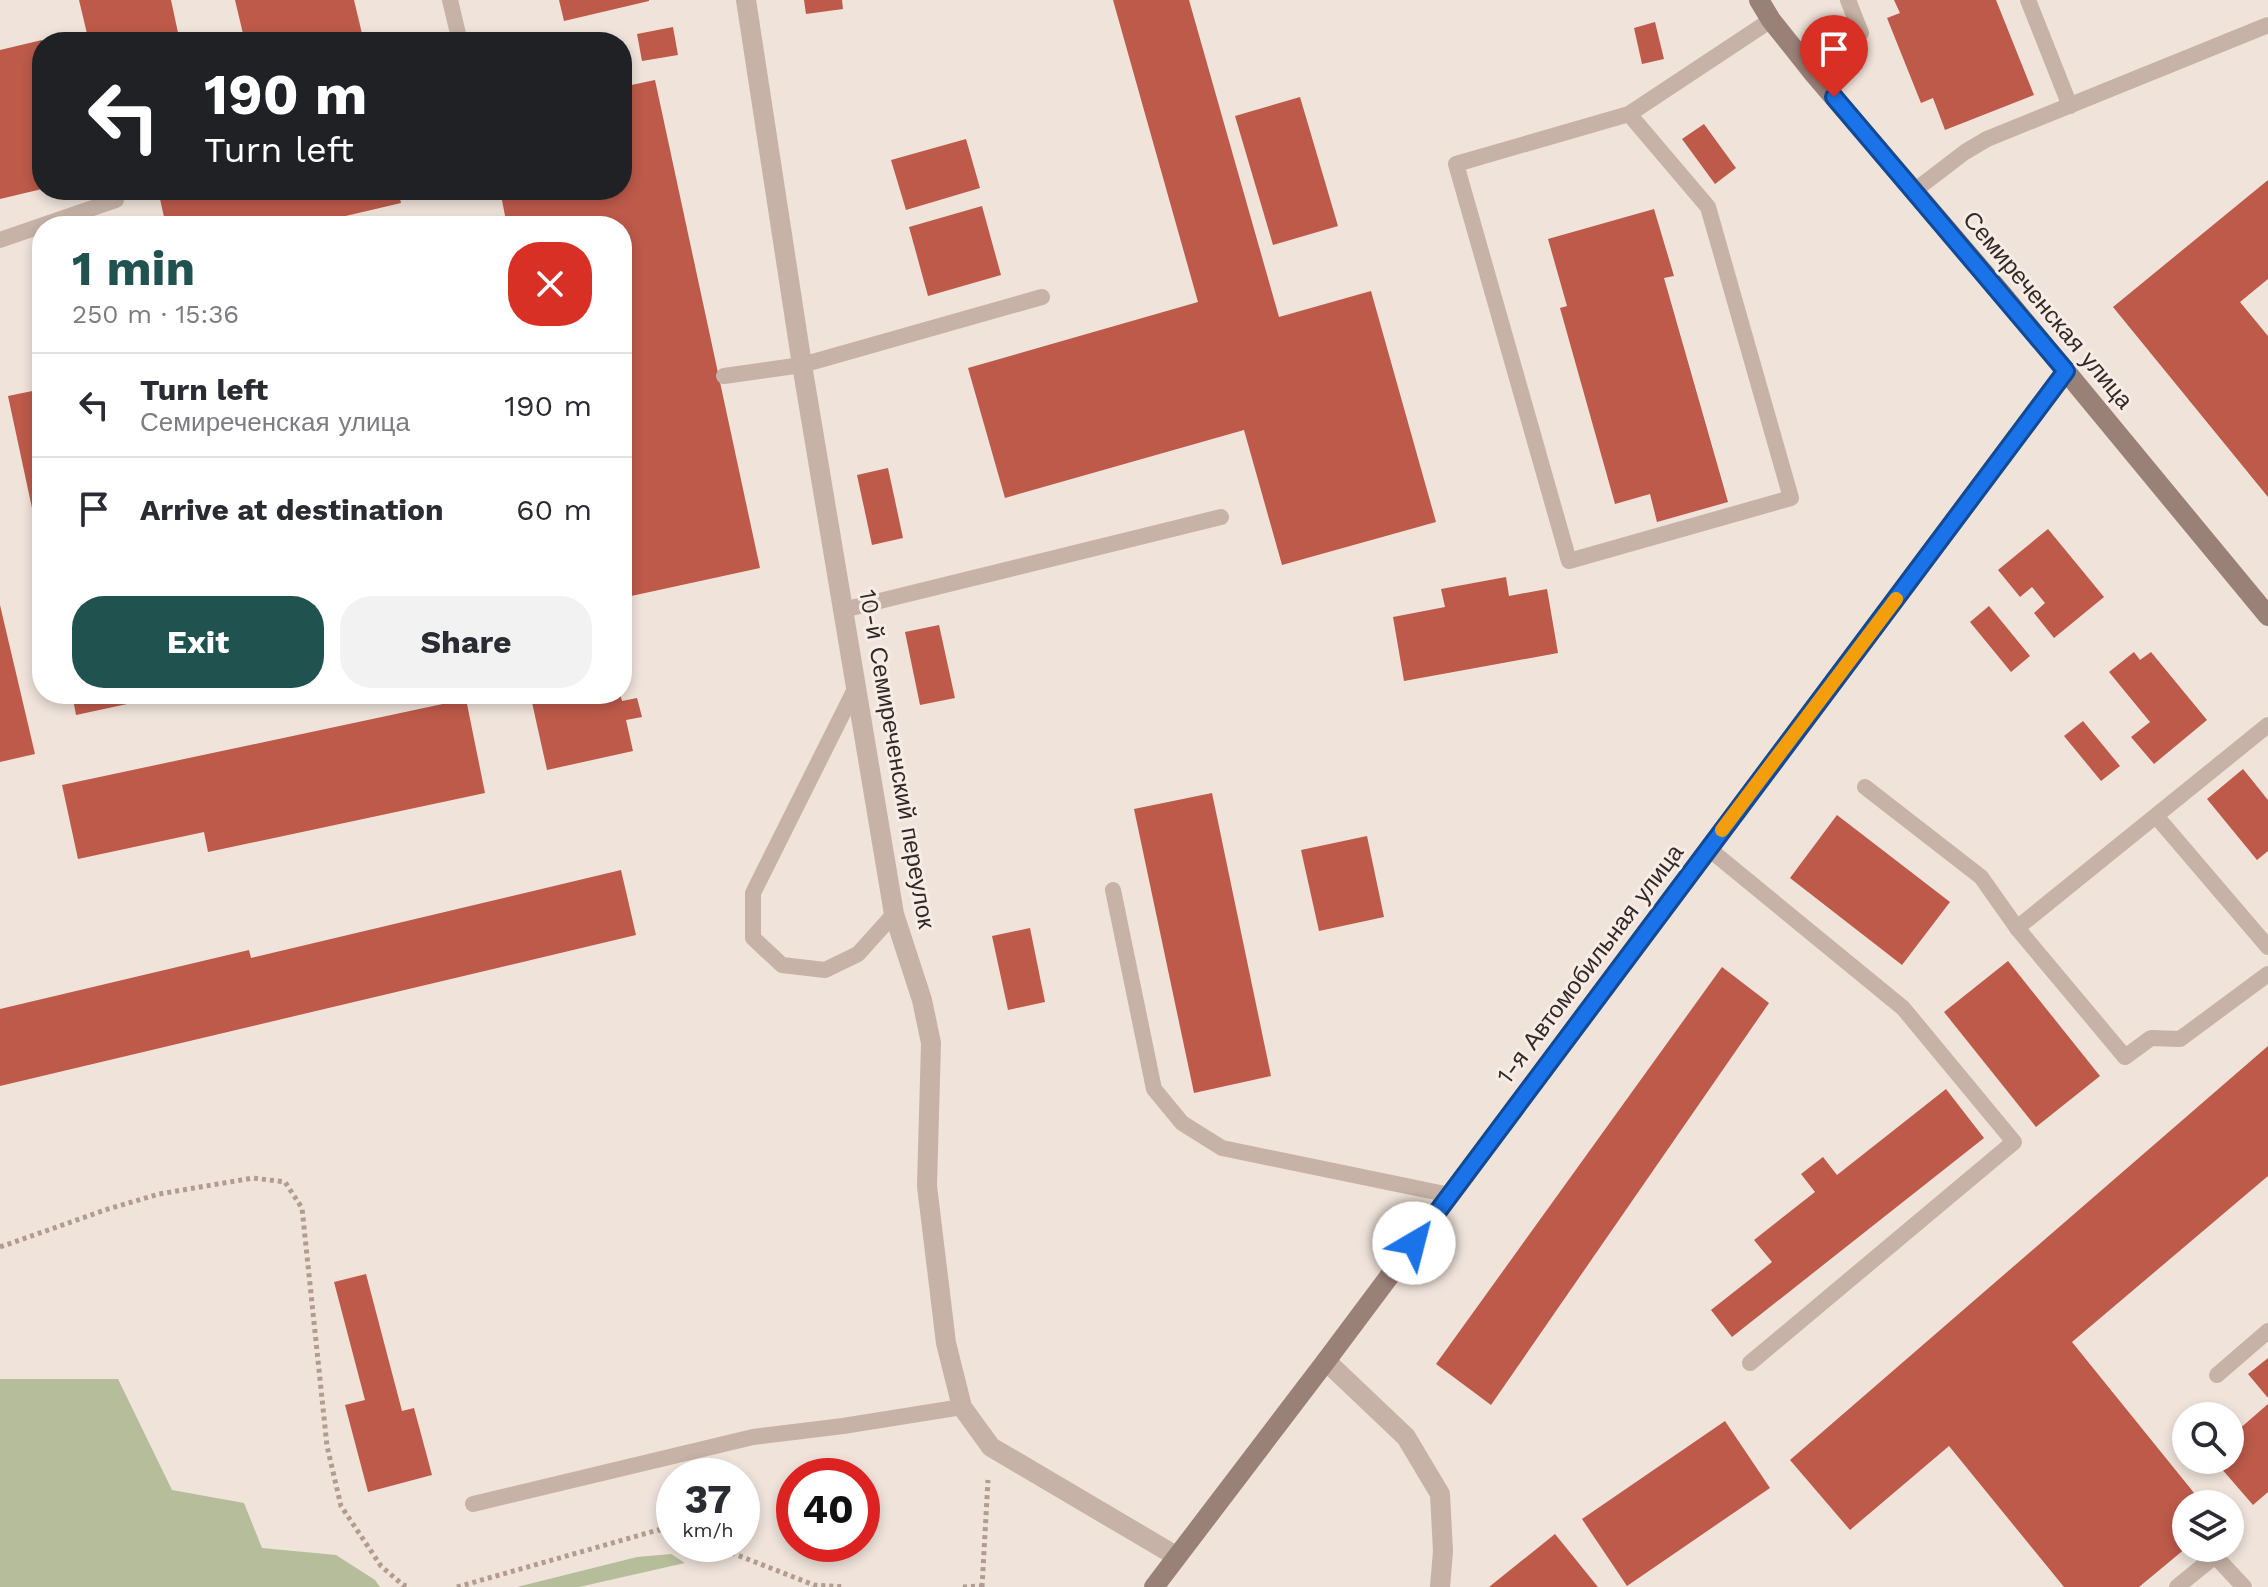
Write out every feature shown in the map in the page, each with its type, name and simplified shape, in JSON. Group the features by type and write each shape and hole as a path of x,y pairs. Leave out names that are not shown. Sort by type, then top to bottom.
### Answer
{"street":[{"name":"10-й Семиреченский переулок","path":"746,0 802,365 894,914 922,1000 931,1043 927,1186 946,1343 962,1407 991,1447 1176,1556"},
{"name":"Семиреченская улица","path":"1759,0 1814,74 2066,371 2268,616"},
{"name":"1-я Автомобильная улица","path":"1154,1587 2066,371"},
{"path":"1326,1361 1406,1437 1440,1494 1443,1551 1440,1587"}],"lane":[{"path":"450,0 458,32"},
{"path":"1814,74 1861,33 1848,0"},
{"path":"2028,0 2070,106"},
{"path":"1629,114 1708,207 1791,498 1569,561 1456,164 1629,114 1771,20"},
{"path":"1914,191 1987,139 2268,25"},
{"path":"70,216 116,200"},
{"path":"0,240 32,229"},
{"path":"724,376 802,365 1042,297"},
{"path":"843,610 1221,517"},
{"path":"856,687 753,893 753,938 782,965 825,970 858,954 894,914"},
{"path":"2017,928 2268,725"},
{"path":"1865,787 1981,877 2017,928 2125,1057 2151,1038 2180,1039 2268,974"},
{"path":"2156,816 2268,947"},
{"path":"1709,849 1903,1008 2014,1142 1750,1363"},
{"path":"1113,890 1154,1089 1182,1123 1222,1148 1450,1195"},
{"path":"2217,1375 2268,1331"},
{"path":"473,1504 753,1437 962,1407"},
{"path":"2177,1587 2215,1556 2244,1587"}],"path":[{"path":"0,1247 159,1194 253,1178 285,1182 302,1208 327,1446 341,1506 381,1566 403,1585 410,1587"},
{"path":"963,1587 982,1587 991,1447"},
{"path":"457,1587 656,1531"},
{"path":"755,1562 814,1585 844,1587"}],"green space":[{"path":"0,1379 118,1379 172,1490 244,1503 262,1548 336,1555 375,1580 380,1587 0,1587"},
{"path":"656,1555 656,1562 685,1563 579,1587 517,1587 637,1557"}],"building":[{"path":"79,0 171,0 178,32 87,32"},
{"path":"235,0 354,0 362,32 243,32"},
{"path":"559,0 649,0 649,1 564,21"},
{"path":"804,0 842,0 843,9 806,14"},
{"path":"1113,0 1189,0 1279,317 1371,291 1436,522 1282,565 1244,430 1005,498 968,368 1198,302"},
{"path":"1894,0 1996,0 2034,95 1945,130 1933,98 1921,103 1887,18 1900,13"},
{"path":"1655,22 1664,59 1642,64 1634,28"},
{"path":"673,27 678,55 642,61 637,34"},
{"path":"32,42 32,191 0,199 0,50"},
{"path":"655,80 760,568 632,596 632,216 505,216 502,200 632,200 632,85"},
{"path":"1300,97 1338,226 1273,245 1235,116"},
{"path":"1704,124 1736,168 1715,184 1682,139"},
{"path":"966,139 980,188 906,210 891,160"},
{"path":"2268,180 2268,279 2240,302 2268,336 2268,497 2113,307"},
{"path":"160,200 400,200 401,203 346,216 164,216"},
{"path":"982,206 1001,275 928,296 909,227"},
{"path":"1654,209 1674,276 1664,278 1728,502 1657,522 1650,494 1615,504 1560,308 1567,306 1548,239"},
{"path":"32,391 32,508 8,396"},
{"path":"888,468 903,538 872,545 857,475"},
{"path":"2048,529 2104,597 2054,638 2034,613 2045,603 2032,587 2020,597 1998,570"},
{"path":"1506,577 1509,596 1547,589 1558,653 1404,681 1393,617 1445,607 1441,589"},
{"path":"0,605 35,754 0,762"},
{"path":"1989,606 2030,656 2011,672 1970,622"},
{"path":"939,625 955,698 920,705 905,632"},
{"path":"2134,652 2140,660 2151,652 2207,720 2154,764 2131,737 2150,722 2109,672"},
{"path":"637,698 642,717 626,720 633,751 547,770 532,704 632,704 632,699"},
{"path":"74,704 127,704 76,715"},
{"path":"443,704 467,704 485,793 208,852 204,832 78,859 62,785"},
{"path":"2083,721 2120,766 2101,781 2064,736"},
{"path":"2243,769 2268,800 2268,851 2257,860 2207,799"},
{"path":"1212,793 1271,1076 1194,1093 1134,809"},
{"path":"1837,815 1950,902 1902,965 1790,878"},
{"path":"1367,836 1384,917 1319,931 1301,850"},
{"path":"621,870 636,935 0,1086 0,1009 249,950 251,958"},
{"path":"1030,928 1045,1002 1008,1010 992,936"},
{"path":"2008,961 2100,1076 2036,1127 1944,1012"},
{"path":"1722,967 1769,1003 1491,1405 1436,1364"},
{"path":"2268,1046 2268,1176 2072,1342 2172,1466 2172,1474 2179,1474 2192,1490 2172,1490 2172,1560 2139,1587 2064,1587 1949,1446 1850,1530 1790,1460"},
{"path":"1946,1089 1984,1138 1732,1337 1711,1310 1772,1262 1754,1240 1815,1192 1801,1174 1823,1157 1837,1175"},
{"path":"366,1274 402,1411 414,1408 432,1475 368,1492 345,1405 365,1400 334,1282"},
{"path":"2268,1358 2268,1398 2248,1374"},
{"path":"2268,1404 2268,1492 2253,1505 2244,1490 2240,1490 2226,1474 2244,1474 2244,1425"},
{"path":"1725,1421 1770,1488 1627,1586 1582,1519"},
{"path":"1555,1534 1598,1587 1489,1587"}],"slow traffic":[{"path":"1722,830 1896,599"}],"route":[{"path":"1414,1243 2066,371 1834,97"}]}
